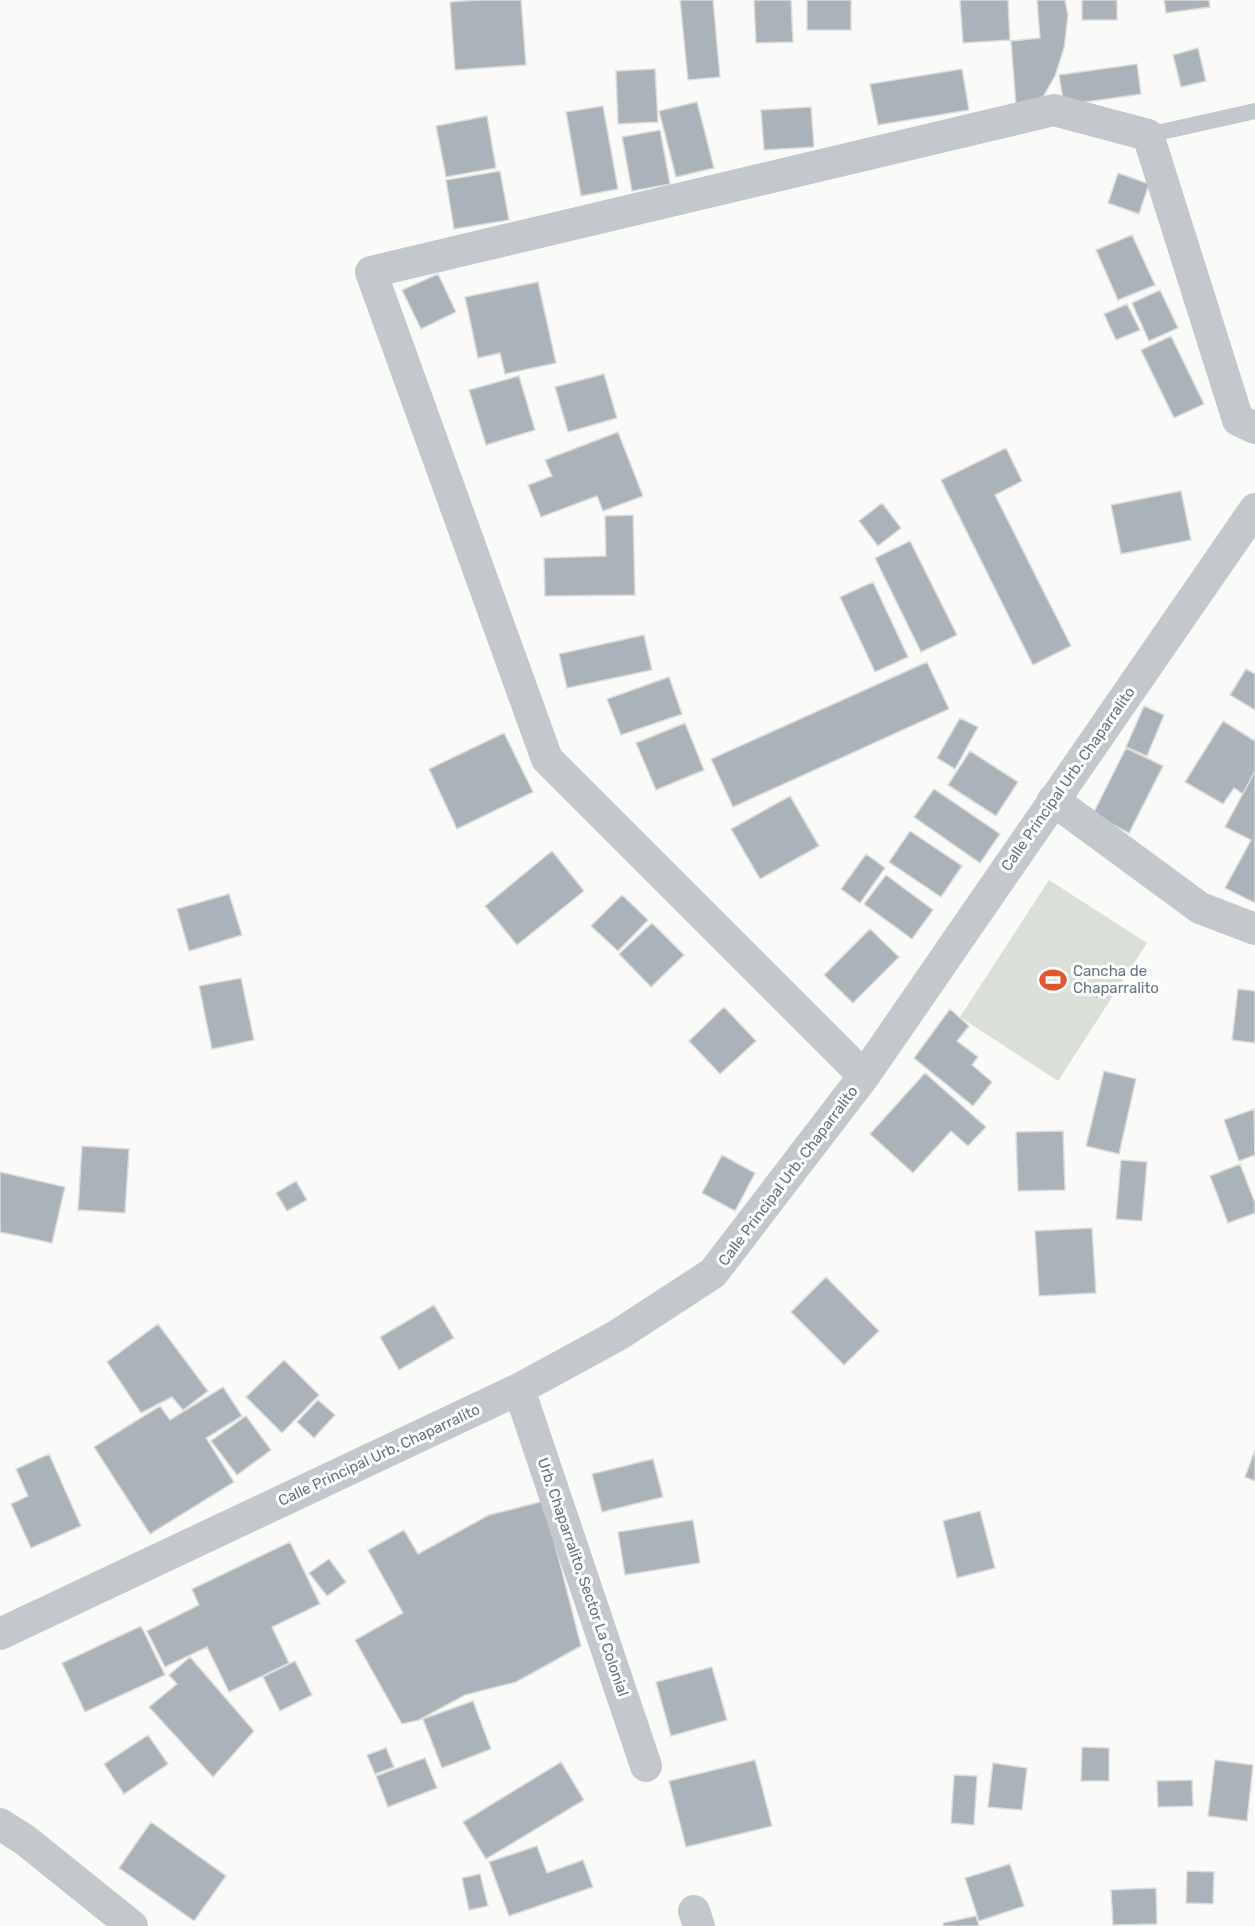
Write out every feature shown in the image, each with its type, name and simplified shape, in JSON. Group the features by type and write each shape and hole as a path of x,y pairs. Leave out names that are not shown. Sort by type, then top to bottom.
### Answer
{"street":[{"path":"864,1076 547,759 371,272 1054,110 1148,135 1238,420 1255,428"},
{"name":"Calle Principal Urb. Chaparralito","path":"0,1634 519,1389 618,1335 713,1273 864,1076 1255,509"},
{"path":"1053,800 1200,908 1255,929"},
{"name":"Urb. Chaparralito, Sector La Colonial","path":"519,1389 646,1766"},
{"path":"8,1835 132,1926"}],"lane":[{"path":"1148,135 1255,111"}],"shaded area":[{"name":"Cancha de Chaparralito","path":"1049,880 1147,943 1058,1081 960,1017"}],"building":[{"path":"521,0 526,65 455,70 450,2"},
{"path":"680,0 713,0 720,77 688,80"},
{"path":"754,0 791,0 793,42 756,43"},
{"path":"807,0 851,0 851,30 807,30"},
{"path":"960,0 1008,0 1010,40 963,43"},
{"path":"1037,0 1065,0 1068,15 1064,48 1055,76 1040,102 1016,105 1011,41 1040,38"},
{"path":"1082,0 1117,0 1117,20 1082,20"},
{"path":"1164,0 1209,0 1210,7 1166,13"},
{"path":"1198,48 1206,81 1181,87 1173,55"},
{"path":"1137,64 1141,94 1064,105 1059,75"},
{"path":"655,69 658,122 618,124 616,71"},
{"path":"962,69 969,110 878,125 870,84"},
{"path":"697,102 714,168 676,177 659,111"},
{"path":"603,106 618,189 581,196 566,112"},
{"path":"811,107 814,147 764,150 761,110"},
{"path":"487,116 496,168 446,177 436,126"},
{"path":"660,130 670,184 632,191 622,137"},
{"path":"500,171 509,220 454,229 446,180"},
{"path":"1118,173 1149,184 1139,214 1108,203"},
{"path":"1132,235 1155,285 1118,300 1096,250"},
{"path":"438,274 456,312 421,329 402,290"},
{"path":"538,282 556,363 505,374 500,353 478,358 465,297"},
{"path":"1160,290 1178,328 1149,341 1132,303"},
{"path":"1127,304 1140,330 1116,340 1104,314"},
{"path":"1171,336 1204,404 1174,418 1141,350"},
{"path":"604,374 617,418 568,432 555,387"},
{"path":"519,376 535,430 486,445 469,390"},
{"path":"618,432 643,496 603,511 597,496 541,517 528,485 552,476 545,460"},
{"path":"1006,448 1022,481 995,495 1071,646 1033,665 941,480"},
{"path":"1181,491 1191,540 1121,554 1111,505"},
{"path":"882,503 901,528 878,546 859,521"},
{"path":"633,515 635,595 545,596 544,558 606,556 605,516"},
{"path":"910,541 957,635 921,652 875,558"},
{"path":"873,582 908,657 875,672 840,597"},
{"path":"644,635 652,670 567,688 559,654"},
{"path":"927,662 949,709 733,807 711,759"},
{"path":"1246,669 1255,674 1255,710 1230,695"},
{"path":"669,677 682,714 621,735 607,699"},
{"path":"1144,706 1164,715 1147,756 1126,747"},
{"path":"960,718 978,727 955,769 937,758"},
{"path":"1223,721 1255,741 1255,771 1243,794 1234,788 1223,804 1185,782"},
{"path":"685,723 704,770 656,790 636,743"},
{"path":"504,733 533,792 457,829 429,769"},
{"path":"1126,748 1163,766 1129,833 1093,814"},
{"path":"970,751 1018,782 996,816 948,785"},
{"path":"1255,771 1255,903 1225,888 1251,840 1225,827"},
{"path":"934,789 1000,834 980,863 914,817"},
{"path":"790,796 819,846 760,879 731,829"},
{"path":"910,831 962,866 941,897 889,862"},
{"path":"552,851 584,891 517,945 485,906"},
{"path":"866,854 885,868 860,903 841,889"},
{"path":"886,875 933,910 912,939 864,904"},
{"path":"229,894 242,935 189,951 177,909"},
{"path":"622,895 648,920 618,951 591,926"},
{"path":"652,923 684,955 651,987 619,954"},
{"path":"870,929 899,957 853,1003 824,975"},
{"path":"241,978 254,1040 212,1049 199,986"},
{"path":"1238,989 1255,991 1255,1043 1232,1040"},
{"path":"724,1007 756,1041 720,1074 689,1041"},
{"path":"950,1009 969,1026 957,1041 978,1057 972,1065 992,1082 973,1106 914,1058"},
{"path":"1104,1071 1136,1079 1119,1154 1086,1146"},
{"path":"925,1073 986,1127 968,1146 951,1131 913,1173 870,1134"},
{"path":"1254,1109 1255,1155 1239,1161 1224,1120"},
{"path":"1063,1131 1065,1190 1018,1191 1016,1132"},
{"path":"82,1146 129,1149 125,1213 78,1210"},
{"path":"722,1155 755,1173 735,1211 702,1193"},
{"path":"1121,1160 1147,1162 1142,1221 1116,1219"},
{"path":"1240,1164 1255,1203 1255,1213 1228,1223 1210,1176"},
{"path":"0,1172 65,1187 52,1243 0,1232"},
{"path":"296,1181 307,1200 287,1211 276,1193"},
{"path":"1092,1228 1096,1293 1039,1296 1035,1231"},
{"path":"826,1277 879,1331 844,1365 791,1312"},
{"path":"434,1305 454,1338 399,1370 380,1337"},
{"path":"158,1324 208,1391 183,1410 172,1397 141,1413 107,1362"},
{"path":"284,1360 319,1395 282,1433 246,1397"},
{"path":"223,1387 242,1416 206,1438 234,1482 150,1534 94,1447 160,1406 170,1420"},
{"path":"318,1400 335,1415 314,1438 297,1422"},
{"path":"246,1416 271,1450 237,1475 211,1441"},
{"path":"1255,1450 1255,1481 1245,1477"},
{"path":"49,1454 81,1526 31,1548 11,1504 28,1496 16,1469"},
{"path":"653,1459 663,1497 602,1512 592,1474"},
{"path":"544,1501 581,1646 516,1682 465,1695 419,1720 402,1724 355,1640 403,1613 368,1550 404,1530 418,1554 489,1515"},
{"path":"980,1511 995,1568 957,1578 943,1521"},
{"path":"693,1520 700,1563 625,1575 618,1532"},
{"path":"290,1542 320,1604 272,1627 289,1663 229,1692 207,1647 165,1667 147,1631 199,1605 192,1589"},
{"path":"329,1559 346,1582 327,1596 309,1573"},
{"path":"141,1626 165,1675 85,1712 62,1663"},
{"path":"190,1657 254,1731 213,1777 149,1707 177,1684 169,1675"},
{"path":"295,1661 312,1695 280,1711 263,1677"},
{"path":"712,1667 727,1720 671,1736 656,1682"},
{"path":"473,1701 491,1749 442,1768 423,1719"},
{"path":"148,1735 168,1764 124,1794 104,1764"},
{"path":"1082,1747 1109,1748 1109,1781 1081,1781"},
{"path":"386,1748 394,1767 375,1774 367,1755"},
{"path":"425,1758 437,1788 388,1807 376,1776"},
{"path":"755,1760 772,1826 686,1847 669,1781"},
{"path":"1215,1760 1253,1765 1247,1821 1208,1816"},
{"path":"561,1762 584,1800 486,1859 463,1822"},
{"path":"993,1763 1027,1768 1022,1810 988,1807"},
{"path":"954,1775 977,1776 974,1825 951,1823"},
{"path":"1192,1780 1193,1806 1158,1807 1157,1781"},
{"path":"151,1822 226,1876 194,1921 119,1868"},
{"path":"537,1846 547,1873 583,1860 593,1887 509,1916 489,1862"},
{"path":"1010,1864 1024,1906 979,1921 965,1878"},
{"path":"1187,1871 1214,1872 1213,1904 1186,1903"},
{"path":"480,1874 488,1906 469,1910 462,1878"},
{"path":"1156,1888 1157,1924 1113,1925 1111,1890"},
{"path":"976,1916 979,1926 944,1926 943,1923"}],"place":[{"name":"Cancha de Chaparralito","path":"1053,980"}]}
